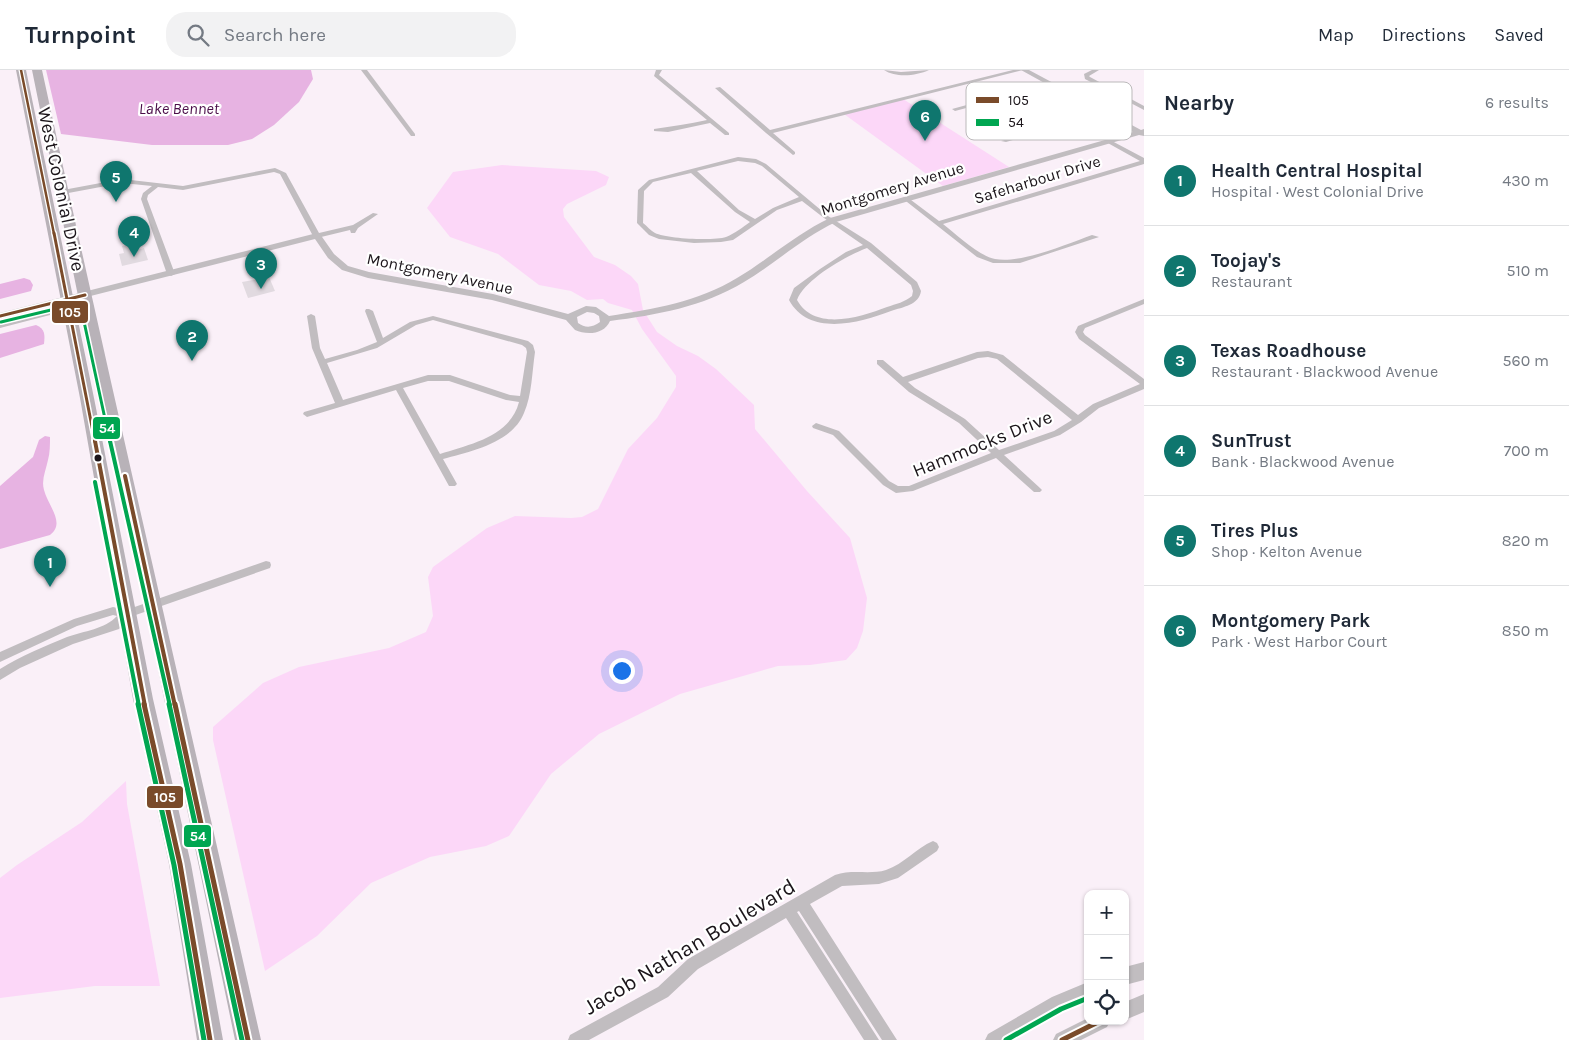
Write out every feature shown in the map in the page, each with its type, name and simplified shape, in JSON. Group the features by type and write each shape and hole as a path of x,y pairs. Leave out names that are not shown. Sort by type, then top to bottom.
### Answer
{"highway":[{"name":"West Colonial Drive","path":"21,70 35,143 77,301 105,394 142,550 248,1040"},
{"name":"West Colonial Drive","path":"37,70 63,192 77,301 126,614 180,864 210,1040"},
{"path":"35,143 54,149"}],"street":[{"path":"364,70 413,135"},
{"path":"659,70 656,75 727,134"},
{"path":"887,70 907,75 926,70"},
{"path":"973,82 1022,70 1047,82"},
{"path":"1095,82 1087,78 1086,75 1096,70"},
{"path":"768,132 966,84"},
{"path":"718,88 792,153"},
{"path":"1132,101 1144,108"},
{"path":"1137,104 1144,102"},
{"path":"955,109 966,106"},
{"path":"656,130 668,130 711,121"},
{"name":"Montgomery Avenue","path":"606,319 650,312 722,290 741,280 812,229 833,220 1112,140"},
{"path":"1108,141 1144,161"},
{"path":"803,198 788,203 753,221 730,238 712,241 651,234 640,223 641,190 651,181 738,159 756,161 764,165 803,198 868,245 914,284 917,291 916,297 910,302 846,323 823,322 801,312 796,307 793,300 797,290 838,258 852,250 868,245"},
{"name":"Safeharbour Drive","path":"938,223 1144,161"},
{"path":"63,192 122,182 155,187 195,187 276,170 283,173 319,239"},
{"path":"692,170 737,211 753,221"},
{"path":"155,187 145,194 144,199 171,274"},
{"path":"905,198 980,255 993,261 1020,261 1095,237"},
{"path":"0,325 171,274 353,232 355,227 376,214"},
{"path":"0,316 187,278 319,239"},
{"name":"Montgomery Avenue","path":"319,239 331,256 345,268 368,275 493,297 571,318"},
{"path":"187,278 195,272 235,258"},
{"path":"1144,302 1082,326 1079,332 1082,337 1144,385"},
{"path":"586,309 600,312 606,319 605,323 598,329 586,330 573,325 571,318 575,312 586,309"},
{"path":"369,312 381,343"},
{"path":"311,316 316,348 340,404"},
{"path":"322,362 365,350 398,334 416,320 433,318 526,343 532,352 520,414 513,424 491,440 437,458"},
{"path":"901,380 977,354 988,354 1000,358 1078,420"},
{"path":"880,362 919,394 962,421 1037,490"},
{"path":"307,414 428,378 441,377 510,398 522,399"},
{"name":"Hammocks Drive","path":"816,426 836,433 886,483 896,490 910,489 997,454 1057,433 1096,406 1144,385"},
{"path":"398,387 452,484"},
{"path":"0,675 16,665 70,641 115,626 126,614 266,564"},
{"path":"0,657 74,623 113,611 126,614"},
{"name":"Jacob Nathan Boulevard","path":"575,1040 663,992 692,964 840,880 854,877 879,878 895,873 933,847"},
{"path":"802,902 890,1040"},
{"path":"788,909 872,1040"},
{"path":"1129,975 1144,971"},
{"path":"994,1040 1058,1003 1084,993"},
{"path":"1129,1009 1144,1003"},
{"path":"1062,1040 1093,1025"}],"shaded area":[{"path":"903,99 1009,167 943,186 844,114"},
{"path":"502,165 596,171 609,177 606,185 567,204 563,209 564,217 594,257 615,265 631,276 638,284 643,310 657,332 716,369 754,405 755,429 807,491 850,538 867,598 863,631 857,648 846,660 810,665 778,666 680,694 599,734 551,774 509,836 486,846 430,857 371,883 317,936 265,971 213,740 213,727 263,683 299,667 389,648 426,632 433,616 428,577 433,567 487,528 515,516 571,518 582,517 598,509 628,449 657,418 676,387 676,376 642,329 632,310 608,303 603,299 587,300 571,291 539,285 498,254 450,237 427,208 453,172"},
{"path":"126,781 127,804 160,986 95,986 0,998 0,878 82,822"}],"water":[{"name":"Lake Bennet","path":"46,70 311,70 313,79 299,102 274,125 252,139 228,145 152,145 61,134"},
{"path":"24,278 30,280 33,285 31,291 0,299 0,284"},
{"path":"36,325 44,332 44,344 0,358 0,334"},
{"path":"45,436 50,437 50,446 43,486 56,520 56,525 50,535 0,549 0,486 33,457 39,440"}],"building":[{"path":"135,243 137,250 144,248 148,260 122,266 119,254 124,253 122,246"},
{"path":"269,277 275,291 248,298 242,282"}],"transit line":[{"name":"105","path":"21,70 87,398 143,699 180,864 210,1040"},
{"name":"105","path":"0,316 85,295"},
{"name":"54","path":"1,322 80,303 99,395 136,550 242,1040"},
{"name":"105","path":"125,476 248,1040"},
{"name":"54","path":"95,482 144,733 174,865 204,1040"},
{"name":"54","path":"1006,1040 1061,1009 1084,1000"},
{"name":"105","path":"1062,1040 1092,1025"}],"place":[{"name":"Montgomery Park","path":"925,141"},
{"name":"Tires Plus","path":"116,202"},
{"name":"SunTrust","path":"134,257"},
{"name":"Texas Roadhouse","path":"261,289"},
{"name":"Toojay's","path":"192,361"},
{"name":"Health Central Hospital","path":"50,587"}]}
